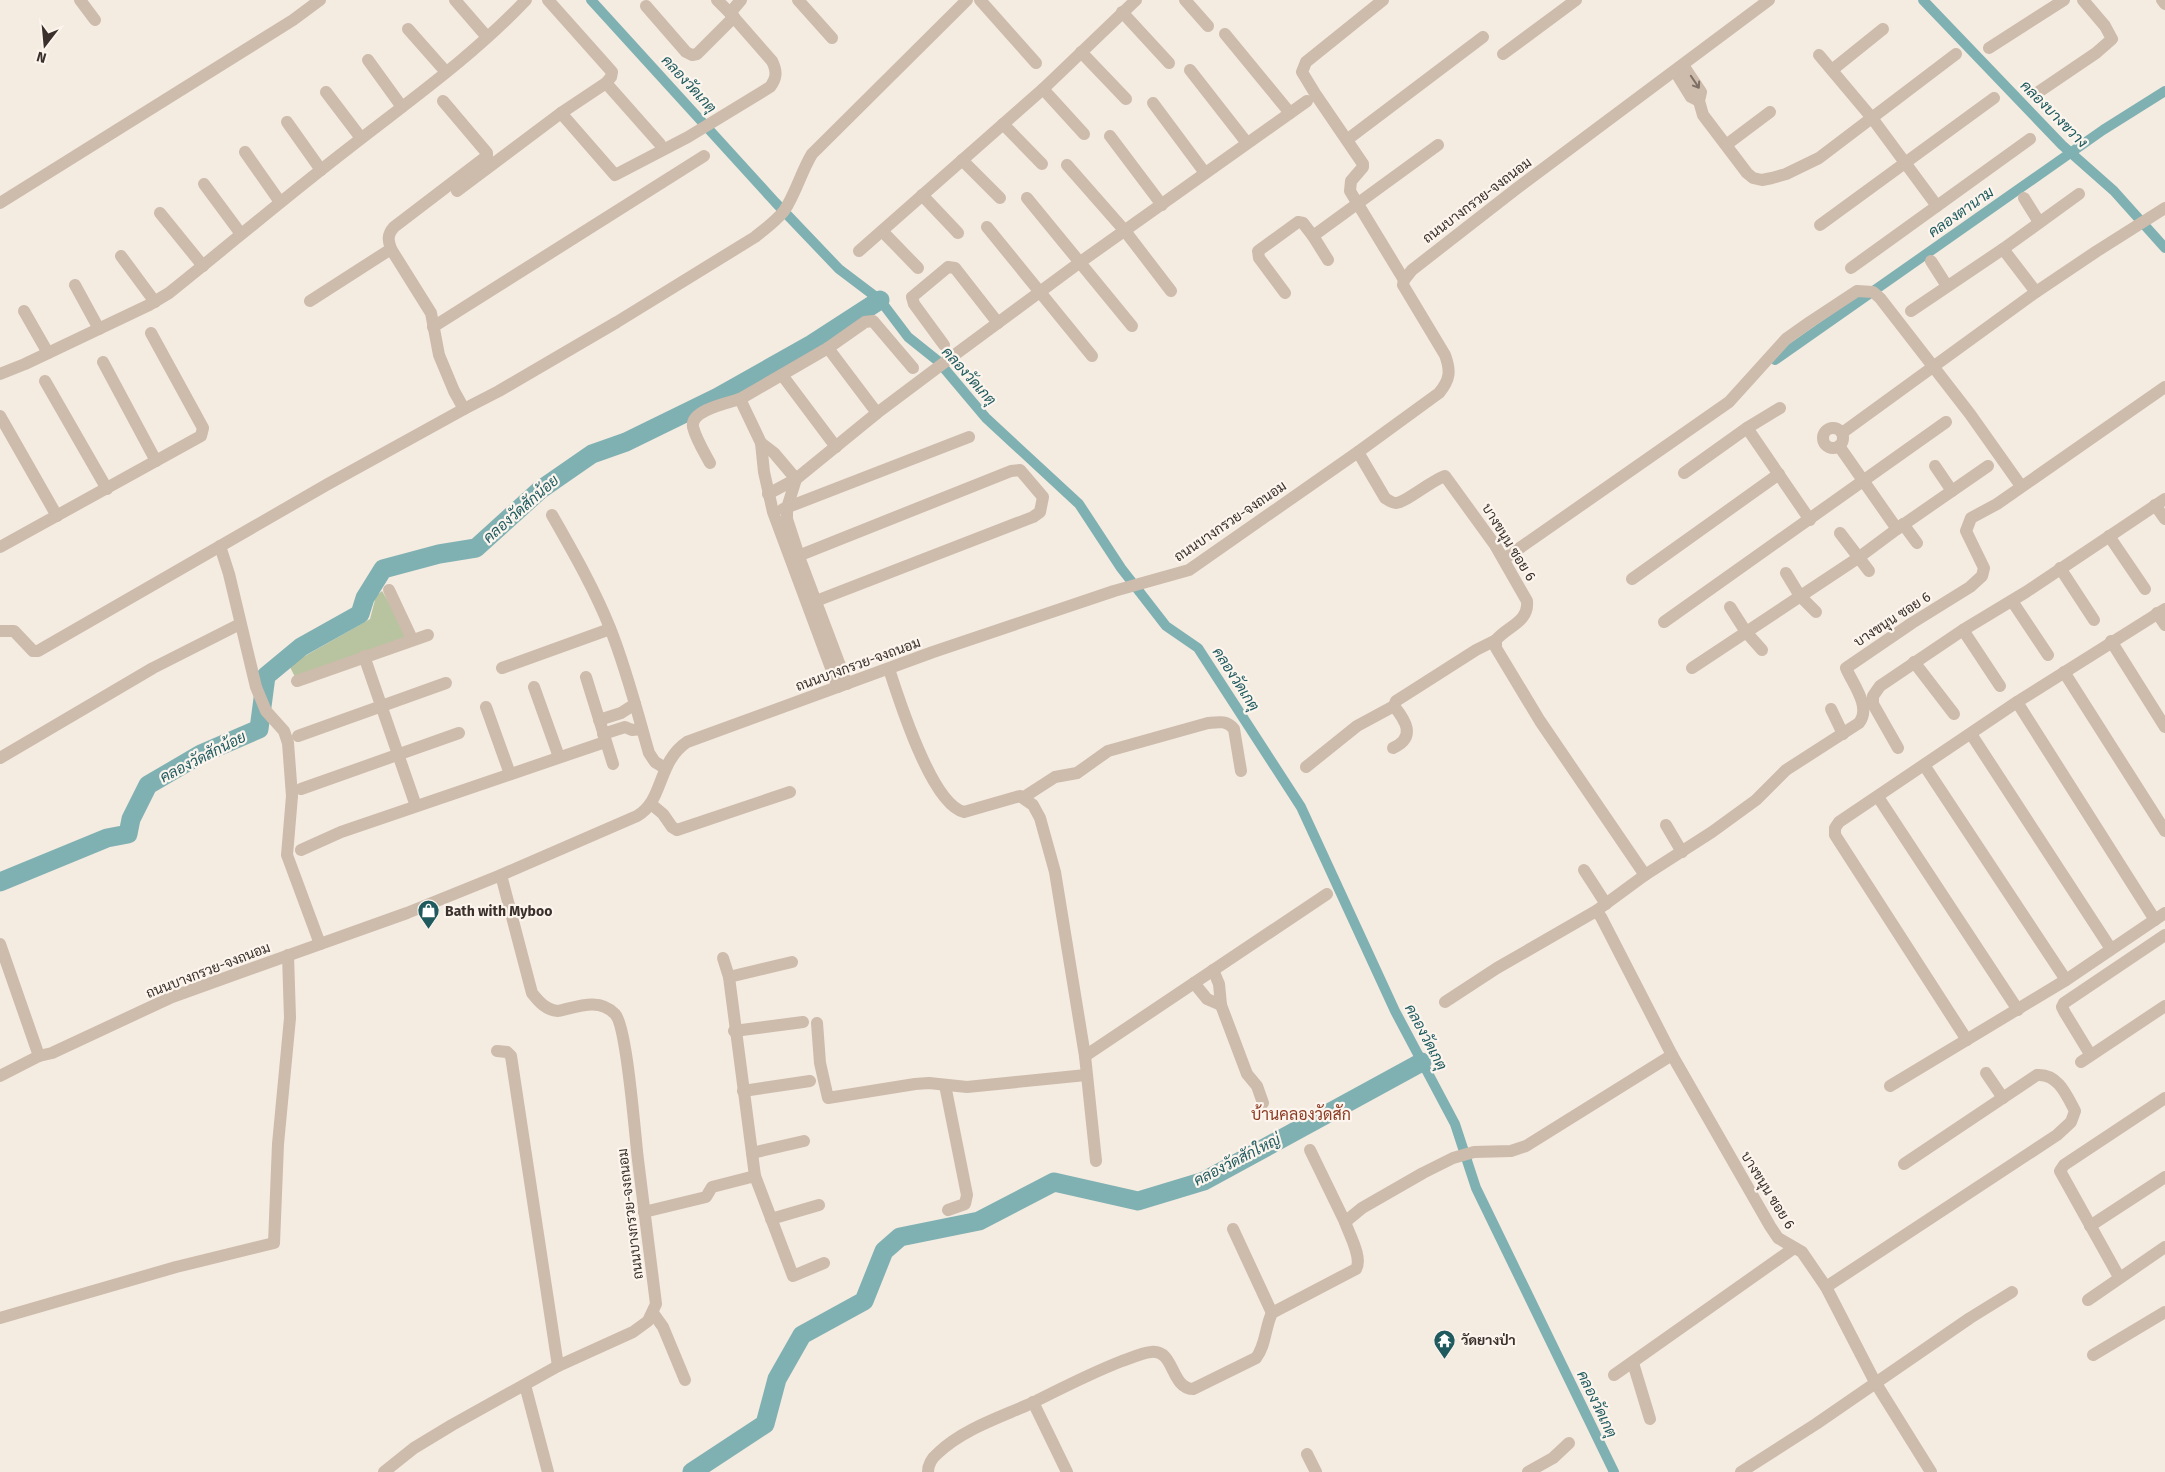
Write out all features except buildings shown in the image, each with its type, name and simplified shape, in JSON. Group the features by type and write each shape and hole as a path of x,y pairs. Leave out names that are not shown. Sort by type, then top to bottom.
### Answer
{"street":[{"path":"80,0 95,20"},
{"path":"0,203 294,20 320,0"},
{"path":"455,0 487,37"},
{"path":"0,374 155,302 203,266 280,202 446,72 526,0"},
{"path":"457,192 561,113 606,83 611,77 612,72 548,0"},
{"path":"561,113 615,175 688,137 770,87 775,80 776,69 772,61 717,0"},
{"path":"646,6 686,52 692,55 697,54 732,15 741,0"},
{"path":"798,0 832,38"},
{"path":"0,632 14,631 33,651 38,651 220,546 464,409 499,392 755,237 776,221 791,199 804,167 812,154 967,0"},
{"path":"980,0 1036,63"},
{"path":"859,252 1043,88 1136,0"},
{"path":"1186,0 1208,26"},
{"path":"1383,0 1306,62 1302,72 1363,164 1363,167 1351,182 1350,188 1404,280"},
{"path":"1503,54 1576,0"},
{"path":"1747,0 1755,11"},
{"name":"ถนนบางกรวย-จงถนอม","path":"0,1076 39,1056 63,1048 172,997 407,913 637,816 646,811 651,804 665,768 674,752 687,742 842,685 1114,591 1145,584 1189,570 1358,452 1438,393 1446,385 1449,367 1445,354 1405,291 1404,280 1420,263 1769,0"},
{"path":"1989,48 2064,0"},
{"path":"2036,93 2096,53 2112,39 2105,26 2083,0"},
{"path":"2162,0 2165,4"},
{"path":"1122,12 1169,63"},
{"path":"408,29 446,72"},
{"path":"1832,70 1883,29"},
{"path":"1225,34 1290,113"},
{"path":"1348,139 1483,37"},
{"path":"1081,52 1126,99"},
{"path":"1679,68 1691,97 1698,101 1703,115 1747,173 1752,178 1762,180 1786,174 1819,158 1956,54"},
{"path":"1819,55 1872,118 1937,206"},
{"path":"368,60 402,107"},
{"path":"1190,70 1247,144"},
{"path":"606,83 660,144"},
{"path":"1043,88 1084,134"},
{"path":"326,92 362,138"},
{"path":"1820,225 1994,98"},
{"path":"443,101 487,153 487,156 394,227 389,233 388,240 391,249 431,313 439,355 454,391 464,409"},
{"path":"768,494 796,479 877,413 949,359 1205,172 1307,101"},
{"path":"1153,103 1205,172"},
{"path":"1726,145 1770,112"},
{"path":"287,122 321,170"},
{"path":"1003,124 1042,164"},
{"path":"1110,136 1162,204"},
{"path":"1851,268 2030,139"},
{"path":"1313,236 1438,145"},
{"path":"244,152 280,202"},
{"path":"433,327 704,156"},
{"path":"962,160 1000,198"},
{"path":"1067,165 1125,231 1171,291"},
{"path":"204,184 241,234"},
{"path":"1911,311 2079,194"},
{"path":"922,196 958,233"},
{"path":"1027,198 1132,326"},
{"path":"2024,198 2039,222"},
{"path":"1842,433 2036,292 2165,208"},
{"path":"160,213 203,266"},
{"path":"1285,293 1259,258 1258,251 1298,222 1303,223 1328,260"},
{"path":"987,227 1092,356"},
{"path":"882,231 918,268"},
{"path":"310,301 391,249"},
{"path":"2002,249 2036,292"},
{"path":"121,256 155,302"},
{"path":"1932,261 1948,286"},
{"path":"944,345 914,304 912,297 948,267 955,268 998,323"},
{"path":"75,285 99,329"},
{"path":"1504,559 1729,402 1786,340 1857,291 1873,292 1880,298 1970,414 2021,486 2165,387"},
{"path":"24,311 48,353"},
{"path":"710,463 693,427 693,420 697,414 740,399 828,348 865,322 874,320 913,368"},
{"path":"2,542 57,516 201,436 203,428 151,333"},
{"path":"828,348 877,413"},
{"path":"103,362 156,461"},
{"path":"782,374 836,447"},
{"path":"45,381 107,489"},
{"path":"740,399 761,443 768,494 773,512 797,561 842,685"},
{"path":"1684,473 1747,428 1780,408"},
{"path":"0,416 57,516"},
{"path":"1664,622 1946,422"},
{"path":"1747,428 1810,520"},
{"path":"1832,428 1836,428 1842,433 1843,440 1839,446 1828,446 1824,436 1832,428"},
{"path":"773,512 969,437"},
{"path":"761,443 778,456 796,479"},
{"path":"1839,446 1862,481 1917,543"},
{"name":"บางขนุน ซอย 6","path":"1358,452 1385,498 1391,502 1400,502 1436,479 1445,476 1470,508 1504,559 1527,601 1528,608 1526,614 1496,640"},
{"path":"1935,466 1952,491"},
{"path":"1692,668 1858,558 1900,526 1988,466"},
{"path":"797,561 1011,471 1020,470 1043,497 1040,512 1033,517 815,607"},
{"path":"1632,579 1779,474"},
{"path":"796,479 787,508 786,519 797,561"},
{"name":"บางขนุน ซอย 6","path":"1444,1002 1497,968 1601,908 1645,875 1682,852 1756,800 1786,770 1859,723 1864,713 1864,707 1846,668 1982,576 1984,568 1966,531 1968,523 1971,518 1997,504 2021,486"},
{"path":"1898,748 1875,710 1873,696 1880,686 1962,630 2012,601 2160,502 2165,519"},
{"path":"552,514 584,572 610,628 651,758 665,768"},
{"path":"1840,534 1869,571"},
{"path":"2109,536 2145,589"},
{"path":"220,546 229,574 256,687 266,711 284,732 288,743 288,769 292,796 287,855 320,944"},
{"path":"2060,568 2094,620"},
{"path":"1786,573 1800,596 1816,612"},
{"path":"389,590 412,639"},
{"path":"2012,601 2048,655"},
{"path":"1730,607 1746,632 1762,650"},
{"path":"1967,1040 1835,835 1835,828 1838,822 2111,641 2161,611 2165,625"},
{"path":"0,758 145,672 240,624"},
{"path":"502,668 610,628"},
{"path":"1962,630 2000,686"},
{"path":"297,681 412,639 428,635"},
{"path":"1306,767 1357,726 1394,706 1396,701 1496,640 1496,648 1540,721 1645,875"},
{"path":"2111,641 2165,727"},
{"path":"364,656 416,806"},
{"path":"1914,662 1954,714"},
{"path":"888,669 913,739 928,770 951,805 964,812 1014,797 1024,797 1055,776 1077,773 1108,751 1221,722 1230,725 1234,729 1241,771"},
{"path":"2064,672 2165,831"},
{"path":"586,677 613,764"},
{"path":"298,736 446,683"},
{"path":"534,687 559,757"},
{"path":"1890,1086 2066,980 2160,916 2017,702"},
{"path":"600,720 621,713 635,704"},
{"path":"1393,748 1402,742 1407,732 1405,719 1394,706"},
{"path":"486,707 510,774"},
{"path":"1831,709 1843,734"},
{"path":"621,713 626,726 632,730 642,729"},
{"path":"301,850 340,832 559,757 604,738 626,726"},
{"path":"301,789 458,732"},
{"path":"1971,734 2111,949"},
{"path":"1924,765 2066,980"},
{"path":"651,804 677,830 790,792"},
{"path":"1024,797 1034,805 1040,818 1055,872 1085,1056 1096,1161"},
{"path":"1878,797 2018,1010"},
{"path":"1666,825 1682,852"},
{"path":"1584,870 1601,908"},
{"name":"ถนนบางกรวย-จงถนอม","path":"500,875 532,992 539,1002 552,1011 593,1003 602,1005 618,1018 626,1054 656,1304 653,1313"},
{"path":"1085,1056 1326,894"},
{"name":"บางขนุน ซอย 6","path":"1601,908 1601,917 1672,1055 1775,1234 1805,1256 1826,1287 1877,1384 1931,1472"},
{"path":"2165,935 2064,1002 2062,1007 2085,1058 2165,1006"},
{"path":"0,944 6,982 39,1056"},
{"path":"0,1318 176,1267 274,1243 278,1144 291,1008 288,955"},
{"path":"723,958 728,977 755,1176 793,1276 824,1263"},
{"path":"728,977 792,962"},
{"path":"1213,970 1219,984 1221,1005 1247,1074 1257,1086 1263,1104"},
{"path":"1194,983 1207,999 1221,1005"},
{"path":"734,1031 803,1022"},
{"path":"817,1023 820,1063 828,1098 915,1084 929,1083 967,1087 1086,1075"},
{"path":"497,1050 507,1052 511,1056 558,1366"},
{"path":"1345,1222 1362,1208 1423,1172 1453,1158 1474,1152 1519,1150 1672,1055"},
{"path":"1986,1073 2003,1098"},
{"path":"1826,1287 2049,1140 2071,1122 2075,1111 2066,1092 2048,1076 2037,1075 1904,1164"},
{"path":"743,1091 810,1080"},
{"path":"945,1085 967,1195 965,1204 948,1210"},
{"path":"2118,1277 2060,1171 2064,1165 2165,1098"},
{"path":"752,1154 804,1141"},
{"path":"928,1472 931,1461 939,1452 973,1430 1096,1371 1153,1351 1166,1357 1183,1387 1193,1389 1256,1358 1262,1349 1268,1320 1272,1313 1356,1269 1358,1265 1358,1258 1345,1222 1310,1150"},
{"path":"644,1212 706,1197 712,1187 755,1176"},
{"path":"2090,1226 2165,1177"},
{"path":"771,1219 819,1205"},
{"path":"1233,1229 1272,1313"},
{"path":"2088,1300 2118,1277 2165,1247"},
{"path":"1614,1375 1794,1248"},
{"path":"1741,1472 1877,1384 1963,1323 2012,1292"},
{"path":"2092,1355 2165,1312"},
{"path":"384,1472 428,1439 558,1366 633,1332 648,1321 653,1313 662,1327 685,1380"},
{"path":"1633,1363 1650,1419"},
{"path":"525,1385 548,1472"},
{"path":"1032,1402 1068,1472"},
{"path":"1528,1472 1553,1458 1569,1443"},
{"path":"1307,1454 1316,1472"}],"green space":[{"path":"382,591 413,643 297,681 289,665 370,619 376,596"}],"waterway":[{"name":"คลองวัดเกตุ","path":"591,0 775,202 839,269 880,300 908,337 938,361 986,418 1079,504 1121,568 1166,626 1198,648 1301,807 1395,1011 1455,1124 1476,1188 1614,1472"},
{"name":"คลองบางขวาง","path":"1923,0 2062,145 2114,191 2165,248"},
{"name":"คลองตานาม","path":"1775,360 2103,130 2165,91"},
{"name":"คลองวัดสักน้อย","path":"0,882 107,838 128,834 131,819 148,785 201,754 259,729 266,676 301,647 360,614 365,598 383,569 439,554 476,548 540,490 592,454 626,442 718,397 812,344 880,300"},
{"name":"คลองวัดสักใหญ่","path":"692,1472 765,1424 777,1379 802,1335 864,1301 884,1251 900,1237 979,1221 1054,1182 1138,1201 1204,1181 1422,1062"}],"place":[{"name":"Bath with Myboo","path":"429,930"},
{"name":"วัดยางป่า","path":"1445,1359"}],"district":[{"name":"บ้านคลองวัดสัก","path":"1301,1114"}]}
